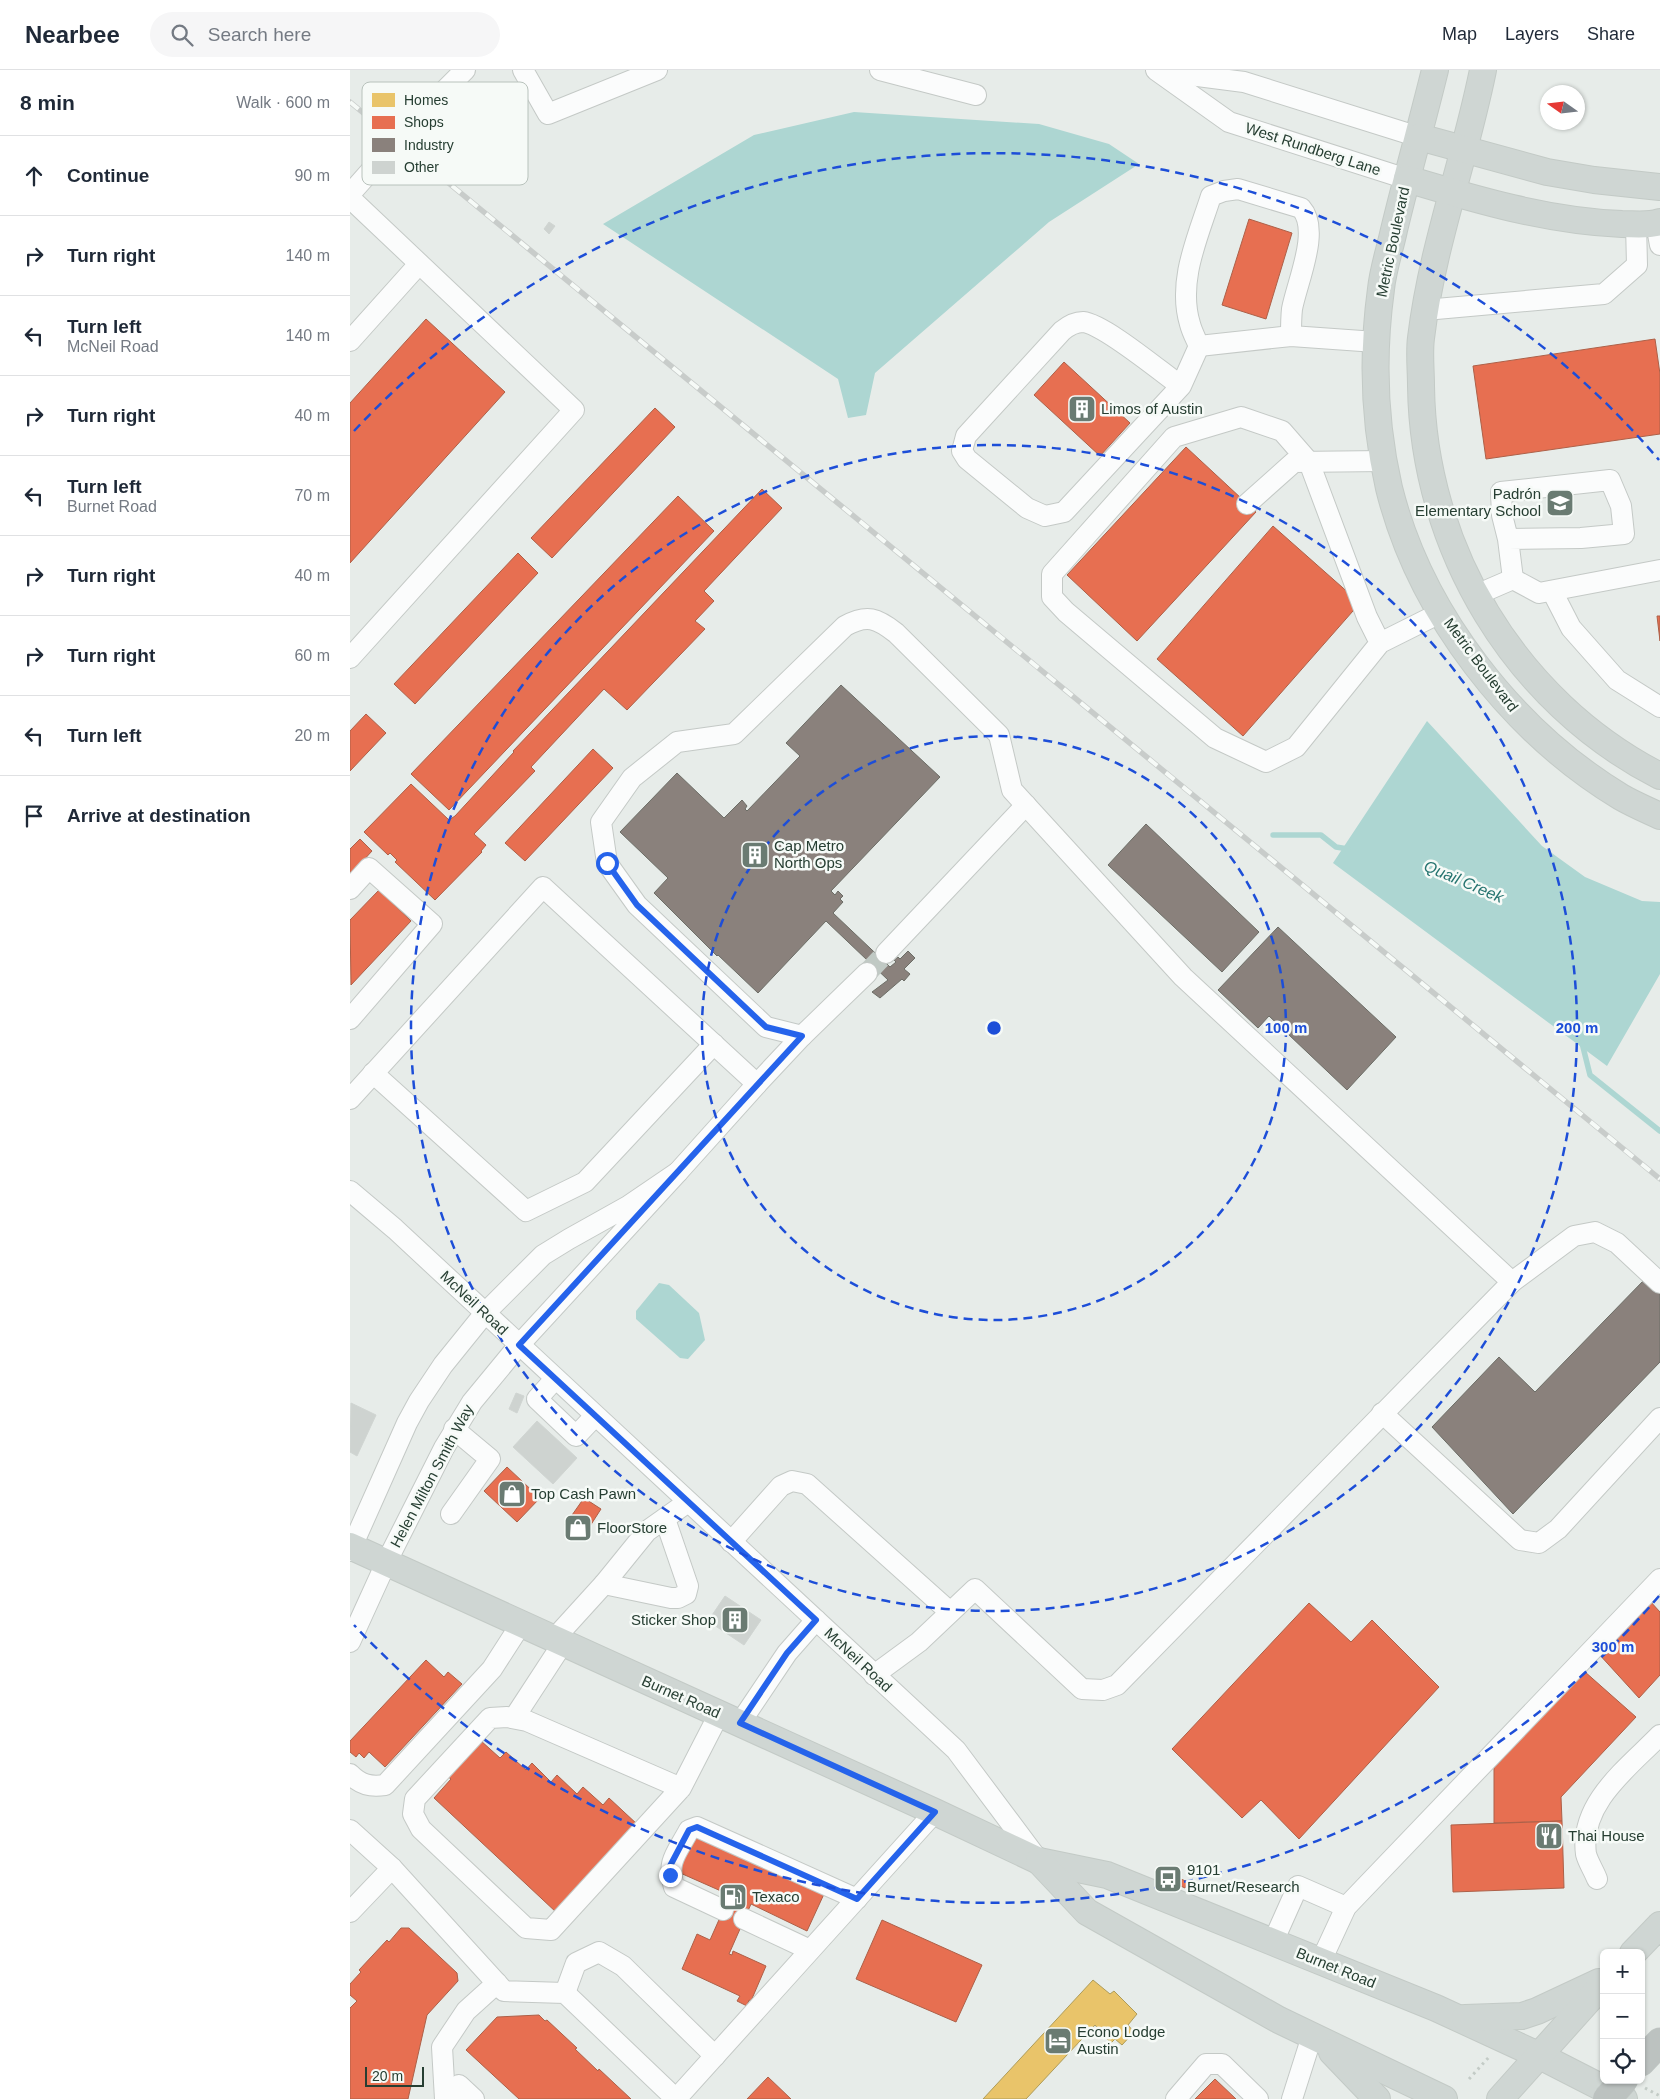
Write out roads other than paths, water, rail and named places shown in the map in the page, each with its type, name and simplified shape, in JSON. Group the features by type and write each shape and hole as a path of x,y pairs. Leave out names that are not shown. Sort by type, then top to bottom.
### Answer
{"highway":[{"path":"1645,2058 1660,2042"},
{"path":"1607,2099 1620,2084"}],"main road":[{"name":"Metric Boulevard","path":"1435,70 1381,287 1376,342 1375,375 1384,461 1402,530 1442,612 1468,652 1516,714 1584,772 1622,798 1660,816"},
{"path":"1482,70 1464,151 1436,255 1420,340 1421,408 1425,448 1431,480 1441,517 1454,551 1476,595 1515,656 1575,720 1610,746 1660,776"},
{"name":"West Rundberg Lane","path":"1419,137 1464,151 1547,172 1594,180 1660,186"},
{"name":"West Rundberg Lane","path":"1407,179 1453,193 1541,215 1592,223 1654,226"},
{"path":"1442,612 1476,595"},
{"name":"Burnet Road","path":"351,1548 729,1718 1039,1861 1107,1875 1321,1961 1458,2018 1538,2055 1624,2099"},
{"name":"Burnet Road","path":"1039,1861 1087,1912 1279,2020 1444,2099"},
{"path":"1637,1949 1660,1925"},
{"path":"1458,2018 1522,2016 1537,2012 1600,1984"},
{"path":"1500,2099 1600,1986"},
{"path":"1316,2038 1377,2099"}],"street":[{"path":"453,82 465,70"},
{"path":"523,70 548,114 657,70"},
{"path":"880,70 976,95"},
{"name":"West Rundberg Lane","path":"1157,70 1244,82 1419,137"},
{"name":"West Rundberg Lane","path":"1157,70 1228,122 1407,179"},
{"path":"350,194 362,180"},
{"path":"1181,386 1105,331 1082,322 1072,324 1062,331 966,436 962,451 967,458 1027,508 1045,516 1064,512 1181,386 1199,346 1190,324 1186,292 1188,266 1211,196 1238,189 1301,208 1307,214 1310,235 1292,311 1291,336"},
{"path":"350,198 574,410 350,658"},
{"path":"1425,310 1604,294 1637,265 1654,226"},
{"path":"350,341 419,264"},
{"path":"1199,346 1291,336 1376,342"},
{"path":"1380,643 1366,617 1309,462 1282,431 1241,417 1174,437 1052,574 1052,598 1066,612 1215,738 1266,762 1296,747 1380,643 1442,612"},
{"path":"1247,504 1294,462 1384,461"},
{"path":"1508,539 1581,538 1624,534 1622,506 1610,480 1501,492 1502,515 1508,539 1513,579"},
{"path":"1513,579 1539,593 1660,570"},
{"path":"1476,595 1513,579"},
{"path":"1552,591 1571,628 1618,680 1660,707"},
{"path":"802,1036 766,1027 637,905 607,863 601,822 632,778 677,742 734,734 845,626 857,620 871,618 885,624 896,633 999,735 1012,790 1183,977 1512,1282"},
{"path":"886,953 1026,804"},
{"path":"350,889 369,868 432,924 350,1019"},
{"path":"350,1099 543,887 758,1084"},
{"path":"351,1548 407,1423 419,1401 443,1365 485,1313 543,1255 628,1206 678,1172 802,1036 867,972"},
{"path":"374,1073 526,1212 585,1182 714,1044"},
{"name":"Helen Milton Smith Way","path":"350,1642 386,1563 454,1429 472,1402 519,1345 678,1172"},
{"name":"McNeil Road","path":"350,1191 485,1313 956,1750 1039,1861"},
{"path":"874,1675 919,1642 975,1589 1082,1689 1103,1690 1117,1685 1512,1282 1574,1236 1594,1232 1617,1243 1660,1283"},
{"path":"555,1379 537,1400 576,1436 596,1416"},
{"path":"1382,1413 1520,1540 1539,1543 1558,1529 1660,1418"},
{"path":"452,1514 490,1459 454,1429"},
{"path":"731,1542 781,1486 792,1481 807,1484 950,1612"},
{"path":"514,1718 558,1641 648,1531 688,1502"},
{"path":"604,1584 671,1598 678,1598 686,1594 688,1586 665,1519"},
{"path":"1321,1961 1346,1908 1660,1579"},
{"path":"681,1788 527,1721 514,1718 490,1718 415,1799 413,1814 421,1829 526,1928 551,1930 681,1788 729,1718 816,1620"},
{"path":"350,1774 358,1781 372,1787 385,1785 492,1669 521,1624"},
{"path":"1597,1879 1586,1856 1586,1838 1592,1811 1606,1790 1660,1735"},
{"path":"350,1830 392,1868 504,1990 565,1993 676,2099 935,1812"},
{"path":"723,1910 674,1887 670,1875 670,1866 689,1830 697,1827 857,1899"},
{"path":"350,1912 392,1868"},
{"path":"1273,1942 1298,1886 1346,1908"},
{"path":"744,1919 810,1950"},
{"path":"565,1993 576,1963 599,1952 623,1966 715,2056"},
{"path":"446,2099 442,2047 466,2011 497,1983"},
{"path":"1292,2099 1316,2038"},
{"path":"1176,2099 1206,2064 1222,2064 1258,2099"},
{"path":"446,2099 459,2085 474,2099"}],"water":[{"path":"854,112 1039,124 1109,144 1139,164 1049,222 875,373 866,415 848,418 838,379 603,224 754,135"},
{"path":"1427,721 1542,846 1585,877 1642,901 1660,902 1660,974 1607,1066 1333,863"},
{"path":"659,1283 669,1285 699,1313 705,1340 688,1359 680,1358 636,1319 636,1311"}],"waterway":[{"name":"Quail Creek","path":"1273,835 1321,835 1336,847 1348,849"},
{"path":"1582,1043 1590,1075 1660,1131"}],"tunnel":[{"path":"867,973 886,953"}],"railway":[{"path":"350,102 362,112"},
{"path":"451,185 1660,1179"}],"place":[{"name":"Limos of Austin","path":"1082,409"},
{"name":"Padrón Elementary School","path":"1560,503"},
{"name":"Cap Metro North Ops","path":"755,855"},
{"name":"Top Cash Pawn","path":"512,1494"},
{"name":"FloorStore","path":"578,1528"},
{"name":"Sticker Shop","path":"735,1620"},
{"name":"Thai House","path":"1549,1836"},
{"name":"9101 Burnet/Research","path":"1168,1879"},
{"name":"Texaco","path":"733,1897"},
{"name":"Econo Lodge Austin","path":"1058,2041"}]}
